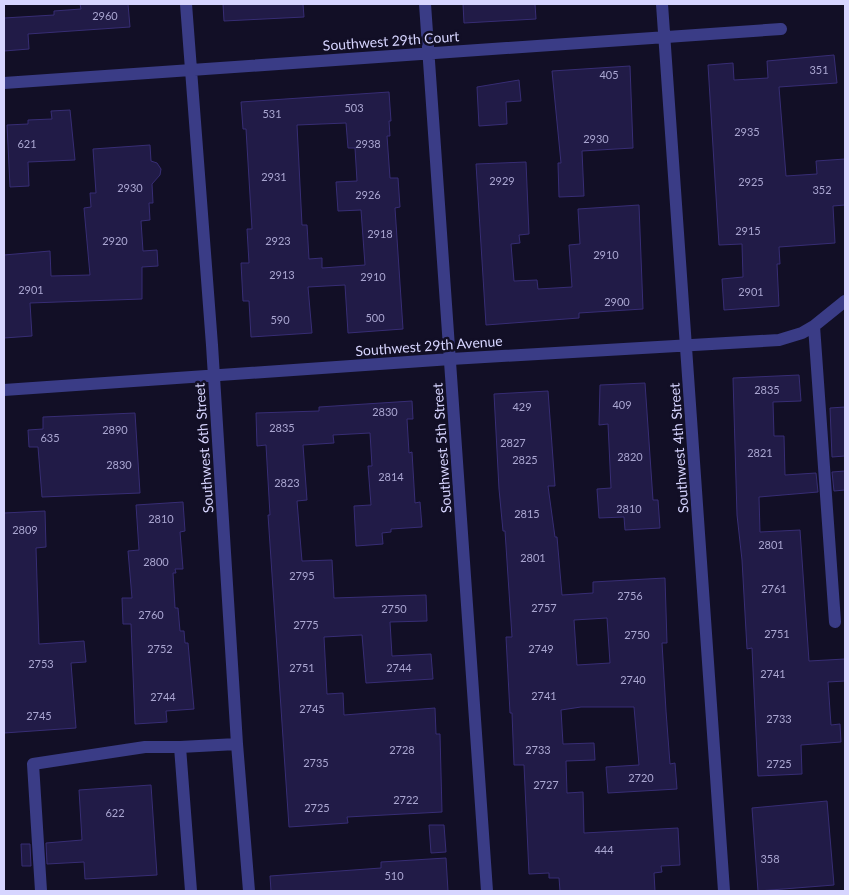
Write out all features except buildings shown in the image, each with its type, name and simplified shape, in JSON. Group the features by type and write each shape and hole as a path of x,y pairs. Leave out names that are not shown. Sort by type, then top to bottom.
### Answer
{"street":[{"name":"Southwest 6th Street","path":"186,4 214,376 237,744 249,891"},
{"name":"Southwest 5th Street","path":"425,4 487,891"},
{"name":"Southwest 4th Street","path":"662,4 724,891"},
{"name":"Southwest 29th Court","path":"4,83 781,29"},
{"name":"Southwest 29th Avenue","path":"4,390 451,359 779,340 802,333 814,326 845,300"},
{"path":"814,326 834,622"},
{"path":"41,891 33,764 144,747 237,744"},
{"path":"180,747 191,891"}]}
